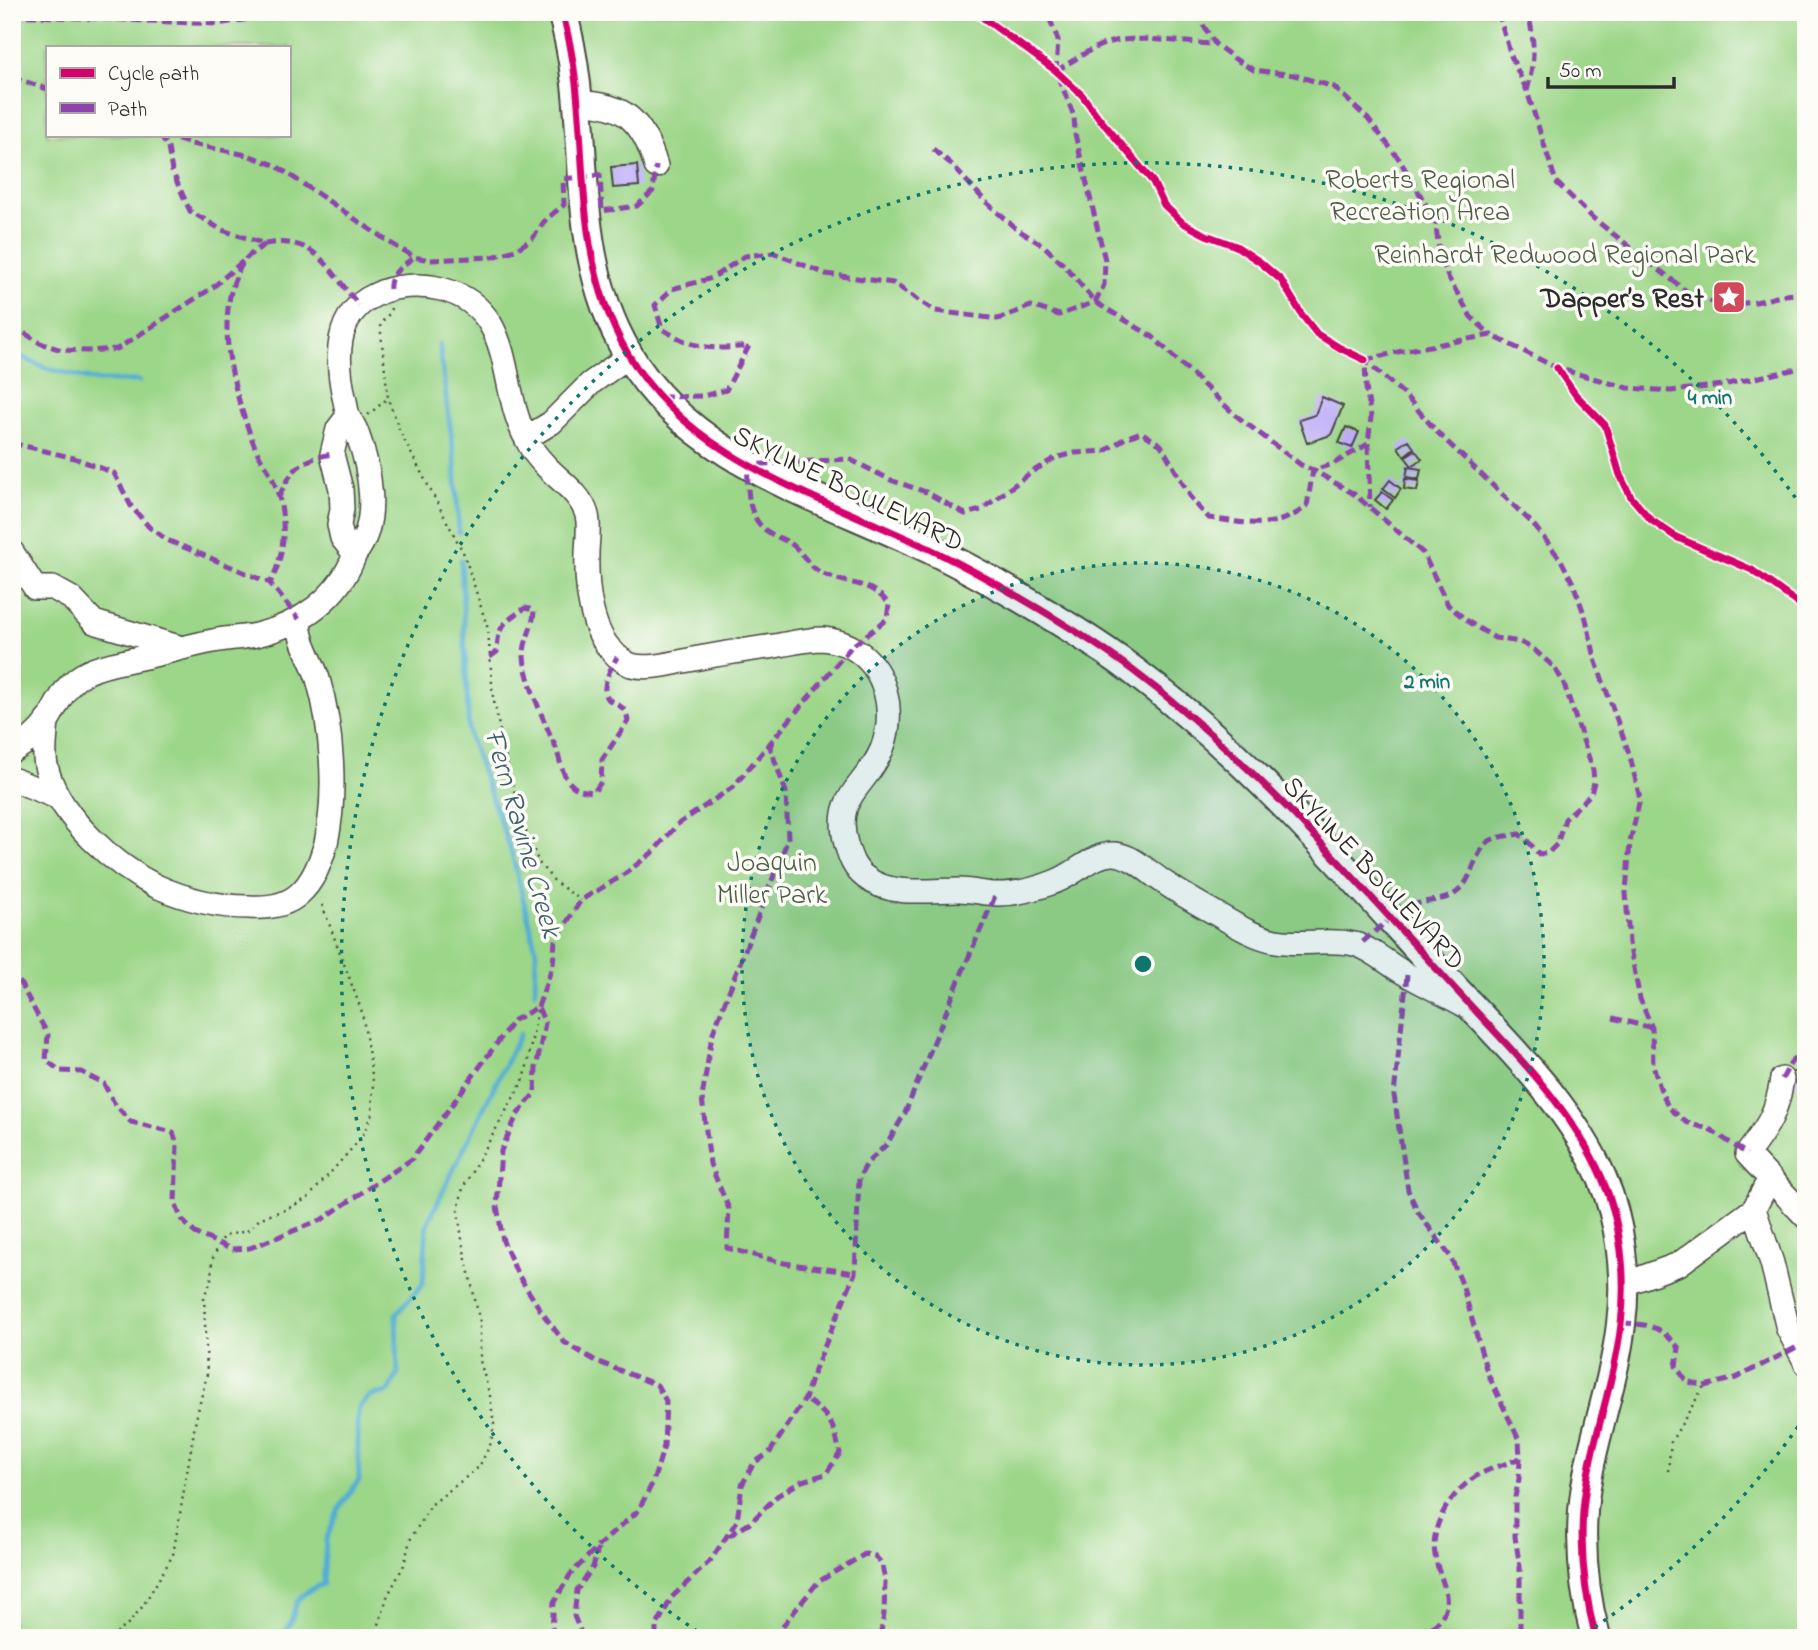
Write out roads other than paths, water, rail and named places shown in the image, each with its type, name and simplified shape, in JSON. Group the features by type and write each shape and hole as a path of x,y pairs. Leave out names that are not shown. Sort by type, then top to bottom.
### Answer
{"main road":[{"name":"SKYLINE BOULEVARD","path":"562,12 573,59 584,212 591,256 604,304 629,356 661,397 688,423 723,450 777,480 913,541 1014,594 1110,654 1144,679 1205,729 1279,799 1535,1077 1578,1133 1602,1178 1612,1205 1621,1256 1622,1323 1583,1510 1584,1573 1596,1638"}],"lane":[{"path":"576,103 609,105 621,110 635,122 656,166"},
{"path":"12,751 29,742 47,720 69,684 87,672 181,648 258,635 299,619 320,606 350,569 355,554 342,538 339,525 342,509 341,489 332,454 338,429 351,421 338,369 342,334 359,305 373,295 390,289 413,287 442,289 472,304 497,332 505,357 515,410 526,438 544,464 563,480 587,515 590,599 602,640 617,657 633,665 655,666 723,653 827,639 851,647 883,678 888,698 881,750 844,808 843,830 848,850 854,866 868,881 891,888 920,891 963,890 996,894 1031,890 1063,879 1100,855 1119,854 1138,863 1203,906 1261,936 1278,942 1330,941 1359,945 1407,975 1474,1009"},
{"path":"526,438 551,423 591,383 629,356"},
{"path":"12,552 19,584 35,588 53,588 71,598 94,622 181,648"},
{"path":"47,720 44,749 47,772 59,798 84,832 117,860 155,885 183,896 227,907 270,908 298,896 312,879 326,843 330,818 331,748 324,703 298,631 299,619"},
{"path":"12,779 59,798"},
{"path":"1782,1079 1778,1104 1766,1129 1747,1154 1806,1217"},
{"path":"1622,1285 1679,1264 1754,1209 1770,1178"},
{"path":"1754,1209 1772,1263 1788,1329 1806,1363"}],"waterway":[{"name":"Fern Ravine Creek","path":"439,344 455,462 459,532"},
{"path":"12,353 46,368 97,381 139,381"},
{"name":"Fern Ravine Creek","path":"461,560 469,735 512,854 536,950 535,992"},
{"name":"Fern Ravine Creek","path":"285,1632 299,1599 323,1584 326,1540 339,1509 359,1480 359,1407 370,1396 388,1392 398,1374 396,1314 423,1284 427,1224 520,1034"}],"place":[{"name":"Dapper’s Rest","path":"1729,297"}],"park label":[{"name":"Roberts Regional Recreation Area","path":"1420,194"},
{"name":"Reinhardt Redwood Regional Park","path":"1565,253"},
{"name":"Joaquin Miller Park","path":"772,877"}]}
